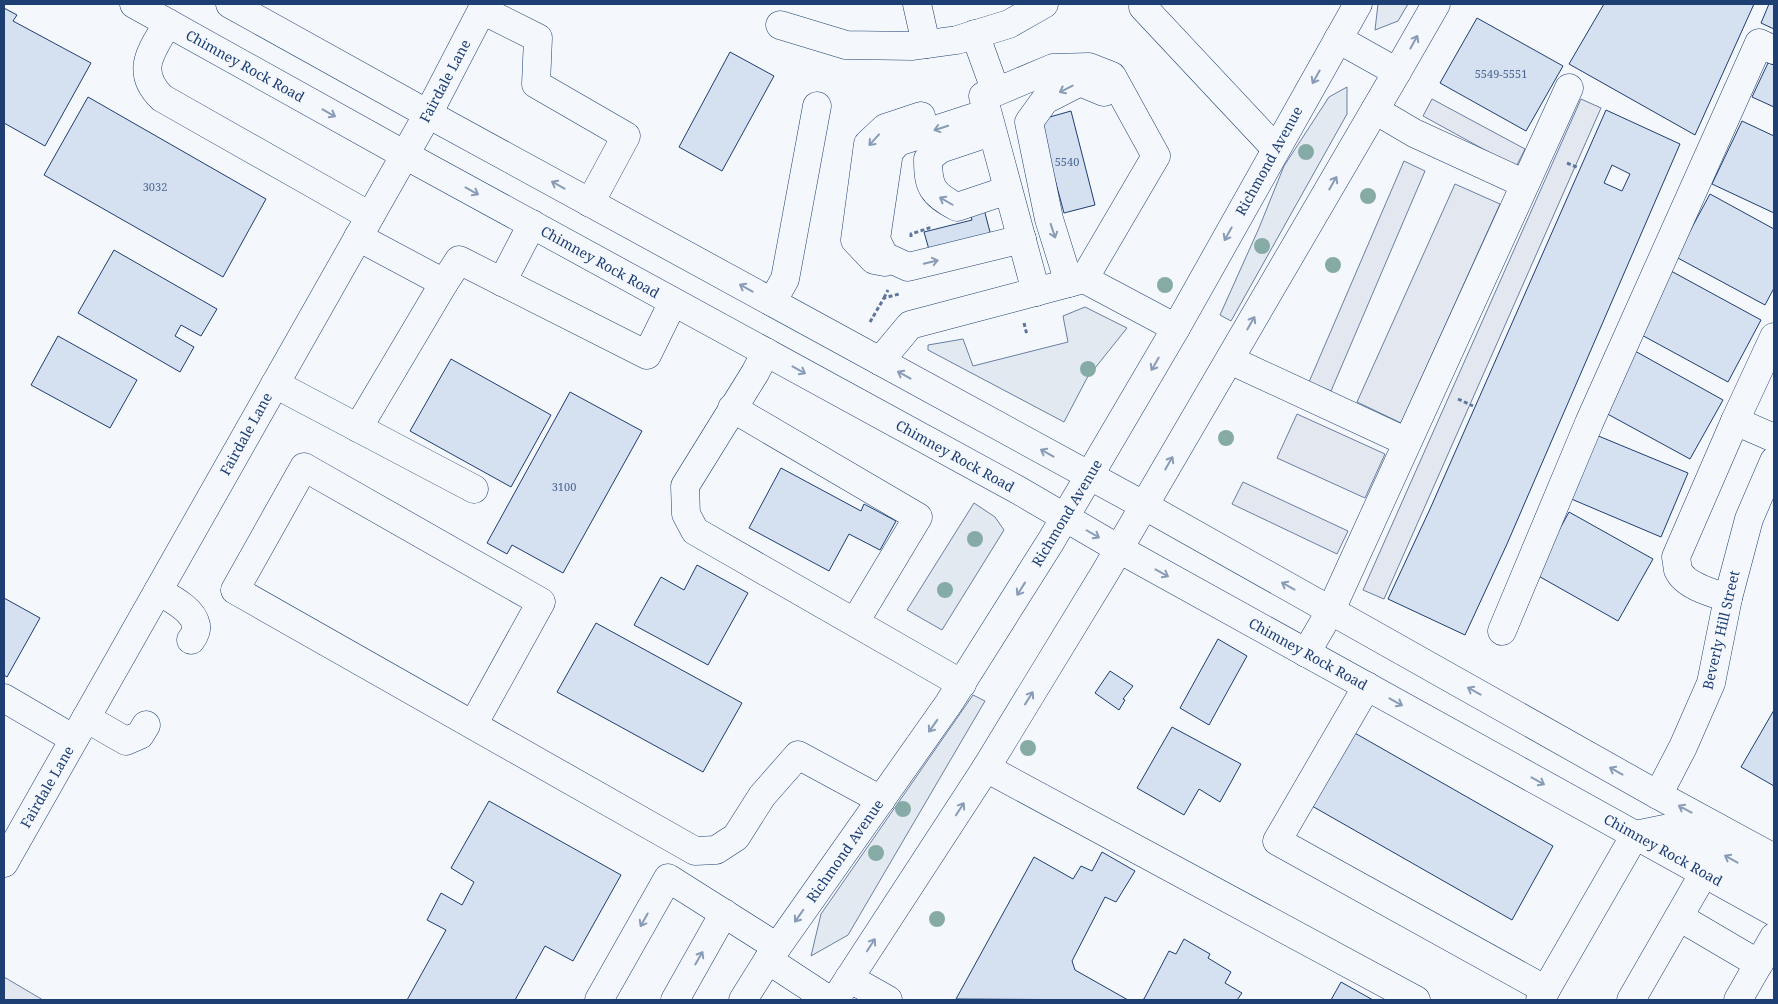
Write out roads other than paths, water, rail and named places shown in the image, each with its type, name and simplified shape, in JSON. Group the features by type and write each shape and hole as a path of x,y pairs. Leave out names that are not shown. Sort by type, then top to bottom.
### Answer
{"main road":[{"name":"Chimney Rock Road","path":"134,4 405,155 1018,490 1119,549 1774,912"},
{"path":"230,4 1145,506 1658,795 1774,858"},
{"path":"918,4 926,44"},
{"path":"780,25 846,45 913,46 957,40 1009,24 1044,4"},
{"name":"Richmond Avenue","path":"743,1000 773,954 962,684 1065,518 1176,328 1358,4"},
{"path":"888,1000 842,989 986,768 1145,506 1436,4"},
{"path":"484,7 538,38 536,84 626,136 590,203"},
{"name":"Fairdale Lane","path":"4,863 428,114 484,7"},
{"path":"1143,7 1276,149"},
{"path":"168,23 148,58 147,73 153,90 162,98 364,227 444,283"},
{"path":"975,34 989,108 1008,190 1036,292"},
{"path":"1338,39 1397,72"},
{"path":"1502,631 1589,423 1759,43 1774,50"},
{"path":"1008,190 957,207 939,198 928,179 928,159 989,108 1053,68 1089,67 1112,76 1156,156 1076,281"},
{"path":"1076,281 1049,219 1029,122 1044,100 1080,82 1126,101"},
{"path":"1306,653 1331,610 1568,88"},
{"path":"772,302 785,279 817,106"},
{"path":"989,108 885,128 868,144 855,240 874,260 908,267 1022,239"},
{"path":"1375,110 1414,133 1525,184"},
{"path":"502,282 532,224"},
{"path":"358,428 459,260 647,355 673,302"},
{"path":"880,361 910,325 1076,281 1176,328"},
{"path":"1728,598 1685,580 1678,570 1676,557 1774,337"},
{"path":"766,352 685,486 686,514 695,531 962,684"},
{"path":"1230,360 1407,442"},
{"path":"275,384 474,489"},
{"path":"732,408 918,517 855,622"},
{"path":"1735,421 1774,438"},
{"name":"Beverly Hill Street","path":"1658,795 1683,747 1711,683 1728,598 1749,519 1774,461"},
{"path":"473,725 541,602 304,467 234,590 695,851 716,850 736,837 762,796 798,754 881,800"},
{"path":"158,591 176,602 190,614 196,624 196,631 192,640"},
{"path":"1366,686 1277,841 1543,995 1635,835 1674,827 1774,882"},
{"path":"4,698 80,728 126,741 140,735 146,725"},
{"path":"986,768 1416,1000"},
{"path":"1631,1000 1704,873"},
{"path":"599,1000 668,878 724,914 829,1000"},
{"path":"674,1000 724,914"},
{"path":"1679,917 1759,964"},
{"path":"1738,1000 1774,937"}]}
